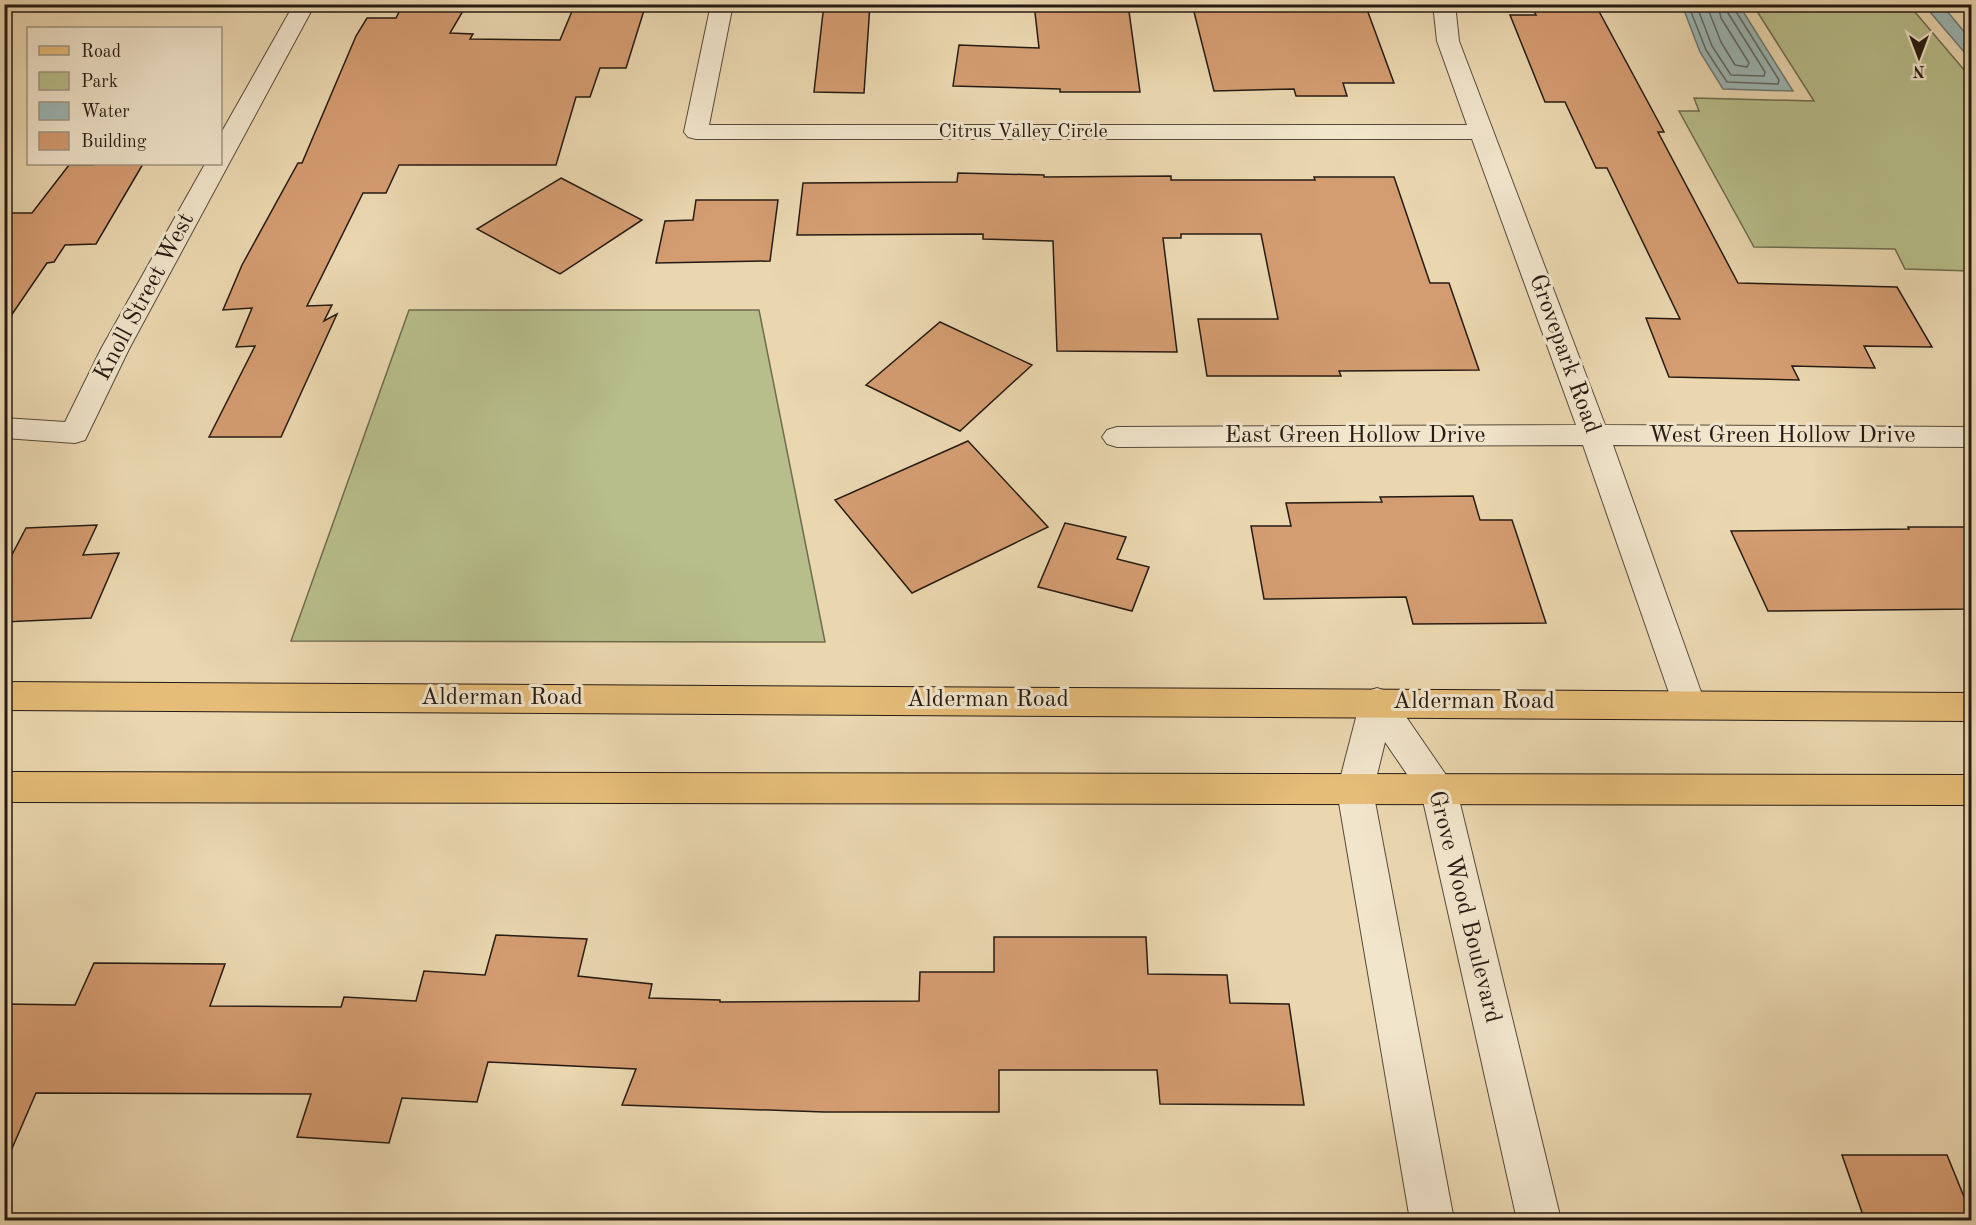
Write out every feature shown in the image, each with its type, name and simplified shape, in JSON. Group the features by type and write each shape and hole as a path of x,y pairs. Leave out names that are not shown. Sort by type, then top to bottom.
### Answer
{"main road":[{"name":"Alderman Road","path":"4,696 1688,703 1971,707"},
{"path":"4,787 1355,791 1971,790"}],"street":[{"path":"222,154 305,4"},
{"name":"Citrus Valley Circle","path":"722,4 696,132 1481,132"},
{"name":"Grovepark Road","path":"1444,4 1448,41 1594,435 1688,703"},
{"name":"Knoll Street West","path":"4,428 75,433 115,349 216,165"},
{"name":"East Green Hollow Drive","path":"1117,437 1594,435"},
{"name":"West Green Hollow Drive","path":"1594,435 1970,437"},
{"path":"1377,702 1355,791 1432,1221"},
{"name":"Grove Wood Boulevard","path":"1377,702 1439,791 1539,1221"}],"green space":[{"path":"1753,5 1909,5 1971,78 1971,271 1905,269 1895,249 1754,247 1679,111 1699,111 1694,98 1814,101"},
{"path":"409,310 759,310 825,642 291,641"}],"water":[{"path":"1682,5 1739,5 1793,91 1723,89 1700,52"},
{"path":"1924,5 1942,5 1971,40 1971,60"}],"building":[{"path":"403,4 467,4 450,33 473,34 470,39 560,40 575,4 646,4 626,68 600,68 590,97 576,97 556,165 399,165 386,193 363,193 307,306 332,305 324,321 337,314 281,437 209,437 255,346 236,347 252,308 223,310 242,265 298,163 302,163 356,36 367,18 396,18"},
{"path":"824,4 870,4 864,93 814,92"},
{"path":"1034,4 1128,4 1140,92 1060,92 1060,89 953,86 959,45 1039,48"},
{"path":"1192,4 1365,4 1394,83 1343,83 1347,96 1296,96 1294,89 1214,91"},
{"path":"1530,4 1595,4 1664,132 1658,132 1738,283 1897,287 1932,347 1864,346 1875,368 1792,366 1799,380 1669,377 1646,318 1680,319 1607,168 1596,168 1565,102 1545,102 1510,15 1536,15"},
{"path":"69,165 142,165 96,244 65,245 54,262 47,263 4,326 4,213 32,213"},
{"path":"958,173 1044,175 1044,177 1171,176 1171,180 1315,180 1314,177 1394,177 1430,283 1449,283 1479,370 1339,371 1341,376 1207,376 1198,319 1278,319 1261,234 1181,234 1181,238 1163,238 1177,352 1057,351 1053,241 983,239 983,234 797,235 803,183 957,182"},
{"path":"561,178 642,220 560,274 477,229"},
{"path":"696,200 778,200 770,261 656,263 665,221 693,220"},
{"path":"940,322 1032,365 960,431 866,385"},
{"path":"968,441 1048,527 912,593 835,500"},
{"path":"1473,496 1480,520 1512,520 1546,623 1413,624 1406,597 1264,599 1251,526 1291,526 1286,503 1382,502 1380,497"},
{"path":"1065,523 1126,537 1117,559 1149,567 1132,611 1038,587"},
{"path":"97,525 83,555 119,553 91,618 4,622 4,570 26,528"},
{"path":"1908,527 1971,527 1971,609 1768,611 1731,531 1909,529"},
{"path":"496,935 587,939 578,976 652,984 649,998 720,1000 720,1002 919,1001 920,972 994,972 994,937 1146,937 1148,974 1227,975 1230,1003 1289,1004 1304,1105 1160,1104 1157,1070 999,1070 999,1112 824,1112 622,1105 636,1069 488,1062 477,1102 402,1098 389,1143 297,1137 311,1094 36,1093 4,1167 4,1004 75,1005 94,963 225,964 210,1006 341,1007 344,997 416,1001 424,971 485,975"},
{"path":"1842,1155 1947,1155 1971,1214 1971,1221 1865,1221"}]}
